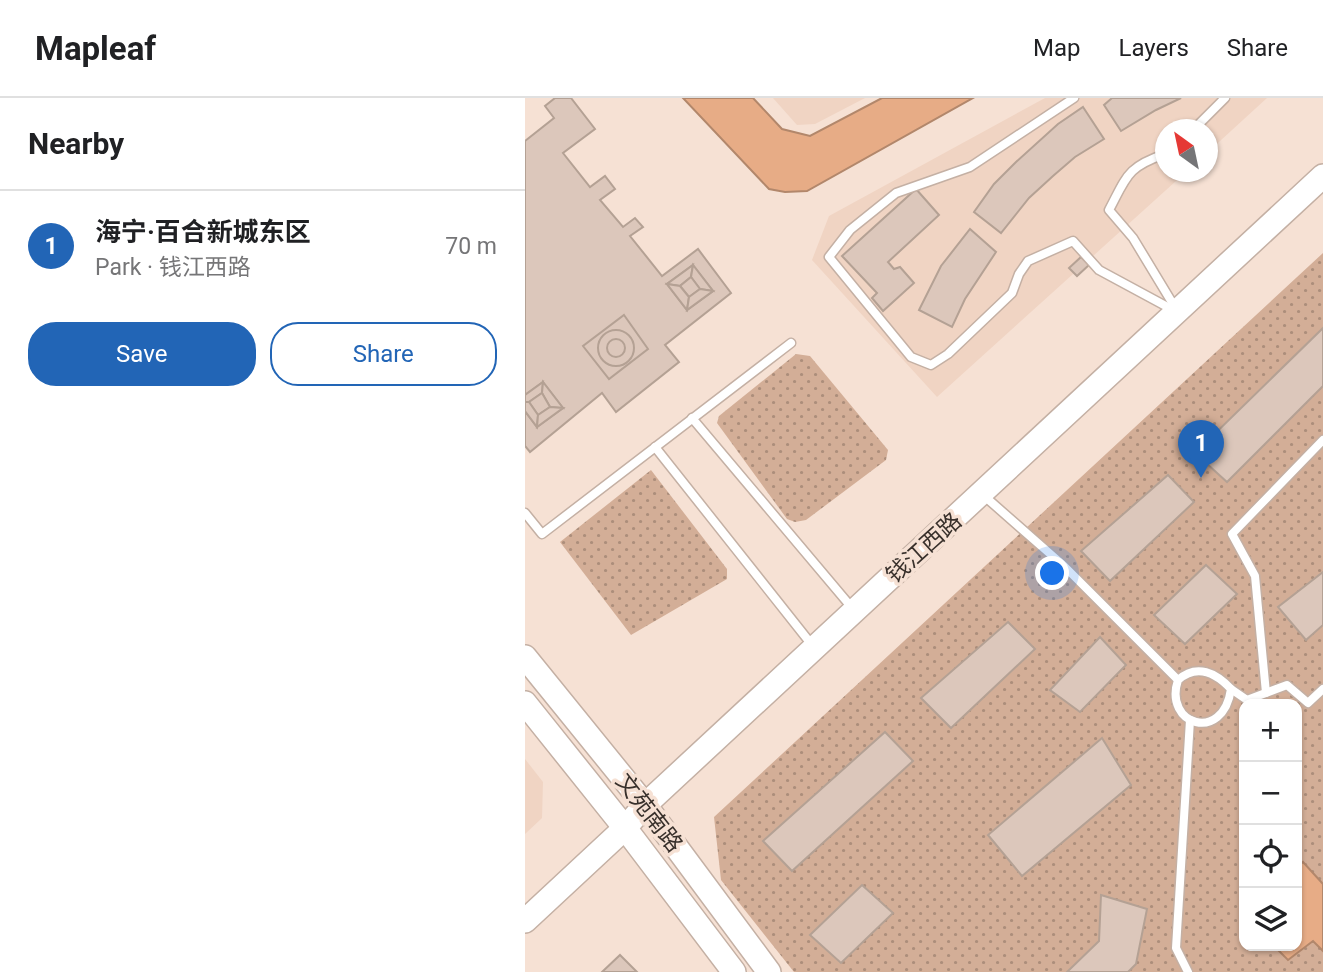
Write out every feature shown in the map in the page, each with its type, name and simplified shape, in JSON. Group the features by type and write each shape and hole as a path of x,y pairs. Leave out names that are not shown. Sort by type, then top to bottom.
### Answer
{"main road":[{"name":"钱江西路","path":"525,921 625,828 645,805 1323,176"},
{"name":"文苑南路","path":"525,657 645,805 769,972"},
{"name":"文苑南路","path":"525,703 625,828 734,972"}],"lane":[{"path":"1074,98 970,167 895,193 850,230 829,257 911,357 931,365 948,354 1012,293 1019,274 1028,261 1073,241 1099,270 1178,312"},
{"path":"1204,119 1225,98"},
{"path":"1155,158 1141,163 1125,178 1109,210 1133,237 1178,312"},
{"path":"525,513 542,534 790,343"},
{"path":"692,418 855,611"},
{"path":"1266,693 1255,576 1232,534 1323,440"},
{"path":"655,447 815,648"},
{"path":"982,494 1064,566 1178,680"},
{"path":"1231,690 1229,702 1214,721 1202,725 1190,720 1176,702 1174,691 1178,680 1184,674 1196,670 1207,671 1247,700 1287,685 1308,703 1323,690"},
{"path":"1188,972 1176,948 1190,720"}],"shaded area":[{"path":"683,98 753,98 782,129 810,136 882,98 973,98 807,191 785,192 769,189"},
{"path":"773,98 865,98 815,124 797,125"},
{"path":"1045,98 1267,98 1218,143 1218,119 1155,119 1155,182 1175,182 937,397 812,260 829,216"},
{"path":"1323,253 1323,972 794,972 721,880 714,817"},
{"path":"796,354 810,356 888,450 886,460 806,520 795,522 787,519 717,423 719,416"},
{"path":"651,470 727,569 727,579 631,635 560,542"},
{"path":"525,759 543,782 542,818 525,834"},
{"path":"1302,863 1323,884 1323,951 1313,941 1302,949"},
{"path":"1279,951 1300,951 1288,960"}],"building":[{"path":"555,98 571,98 595,129 563,153 590,187 605,176 615,189 600,200 623,227 635,218 643,227 630,236 662,276 698,249 731,293 665,345 679,362 616,412 602,393 530,452 525,446 525,141 554,118 545,106"},
{"path":"1112,98 1181,98 1121,131 1104,105"},
{"path":"1083,107 1104,139 1075,157 1053,176 1029,198 1001,233 974,212 994,184 1016,162 1058,124"},
{"path":"916,189 939,215 888,262 894,269 900,267 914,283 883,311 872,298 877,293 842,256"},
{"path":"970,229 996,252 965,299 952,327 919,310 941,266"},
{"path":"1081,257 1089,265 1077,276 1069,268"},
{"path":"693,265 713,291 687,310 667,284"},
{"path":"693,265 691,277 680,286 667,284"},
{"path":"693,265 713,291 700,289 691,277"},
{"path":"691,277 700,289 689,297 680,286"},
{"path":"667,284 680,286 689,297 687,310"},
{"path":"700,289 713,291 687,310 689,297"},
{"path":"624,315 648,349 609,379 583,346"},
{"path":"1323,328 1323,386 1227,482 1195,453"},
{"path":"616,330 629,335 634,348 629,361 616,366 603,361 598,348 603,335"},
{"path":"612,339 620,339 625,348 623,355 612,357 607,352 607,344"},
{"path":"543,382 563,408 537,427 525,411 525,395"},
{"path":"543,382 542,393 525,402 525,395"},
{"path":"543,382 563,408 550,407 542,393"},
{"path":"542,393 550,407 538,415 529,402"},
{"path":"525,402 529,402 538,415 537,427 525,411"},
{"path":"550,407 563,408 537,427 538,415"},
{"path":"1168,475 1194,502 1110,581 1081,551"},
{"path":"1206,565 1237,594 1185,644 1154,615"},
{"path":"1323,572 1323,625 1306,640 1278,607"},
{"path":"1008,622 1035,649 951,728 921,698"},
{"path":"1100,637 1126,665 1080,712 1050,690"},
{"path":"885,732 913,761 792,871 763,841"},
{"path":"1102,738 1131,785 1022,876 988,835"},
{"path":"862,885 893,913 841,963 810,935"},
{"path":"1101,895 1147,909 1136,964 1128,972 1067,972 1099,941"},
{"path":"620,955 637,972 602,972"}],"place":[{"name":"海宁·百合新城东区","path":"1201,478"}]}
